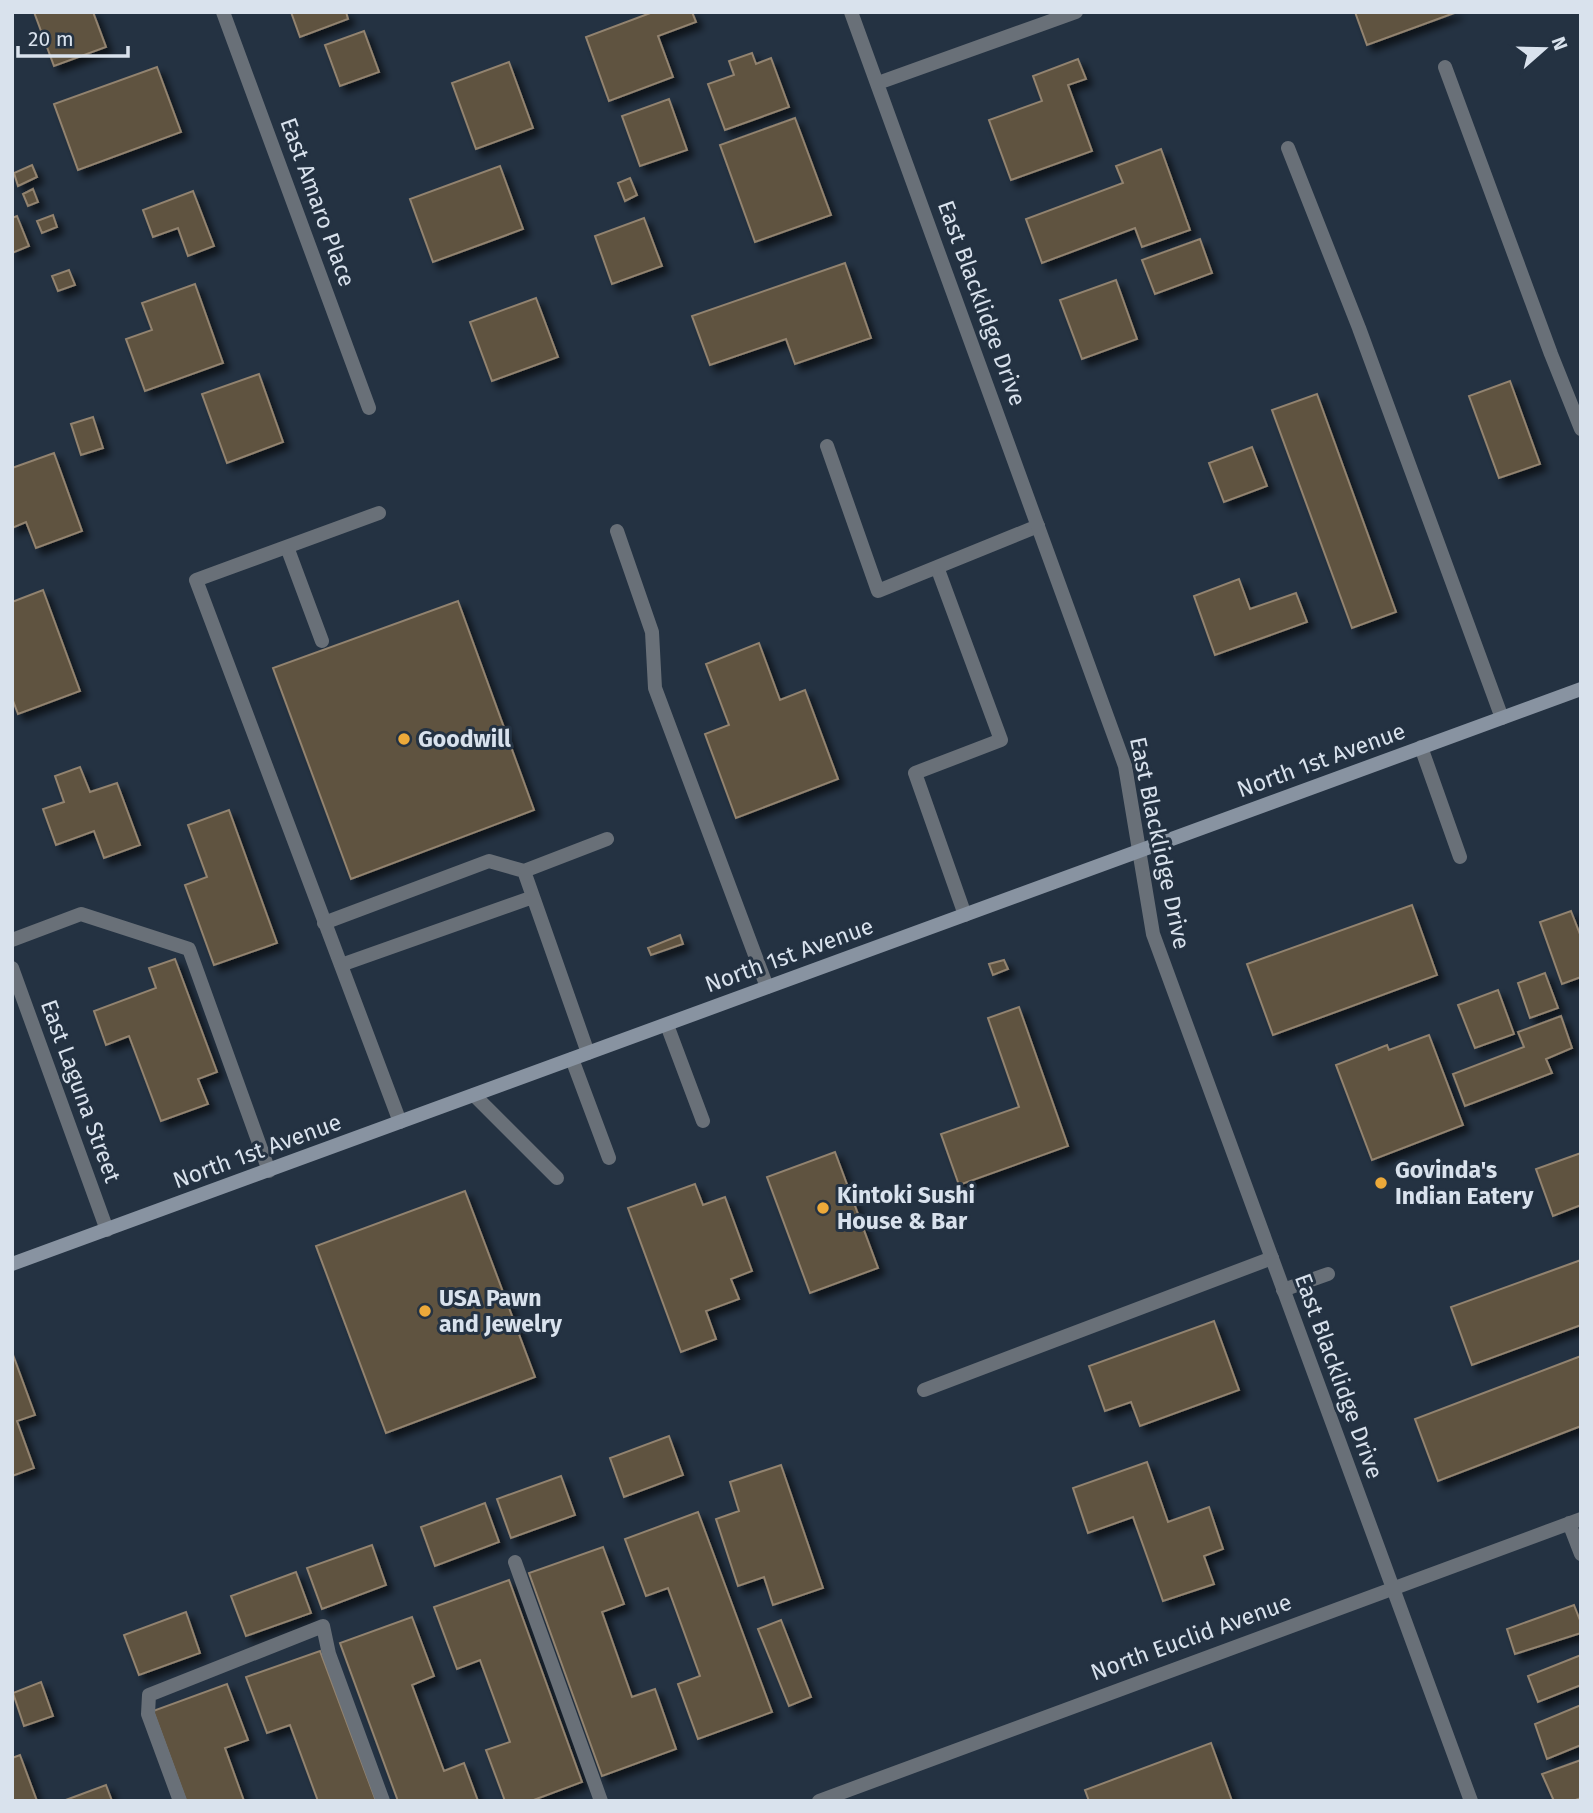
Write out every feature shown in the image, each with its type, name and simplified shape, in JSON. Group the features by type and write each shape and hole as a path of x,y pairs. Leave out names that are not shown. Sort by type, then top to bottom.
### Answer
{"main road":[{"name":"North 1st Avenue","path":"12,1264 1581,689"}],"street":[{"name":"East Amaro Place","path":"223,12 369,408"},
{"name":"East Blacklidge Drive","path":"851,12 1125,766 1153,934 1471,1801"},
{"path":"878,83 1076,12"},
{"path":"1445,67 1581,429"},
{"path":"1288,148 1359,328 1502,718"},
{"path":"827,446 878,591 1038,526"},
{"path":"379,513 196,580 400,1122"},
{"path":"617,531 652,632 655,688 767,987"},
{"path":"287,547 322,641"},
{"path":"937,567 1001,740 915,774 965,915"},
{"path":"1421,747 1460,857"},
{"path":"324,923 489,862 524,871 607,839"},
{"path":"524,871 588,1053"},
{"path":"341,965 533,897"},
{"path":"12,940 81,914 189,949 269,1171"},
{"name":"East Laguna Street","path":"12,968 16,993 107,1230"},
{"path":"667,1024 703,1121"},
{"path":"572,1059 609,1158"},
{"path":"474,1096 557,1178"},
{"path":"924,1391 1272,1258"},
{"path":"1283,1290 1328,1274"},
{"path":"1575,1521 1581,1554"},
{"name":"North Euclid Avenue","path":"819,1801 1575,1521"},
{"path":"515,1562 601,1801"},
{"path":"180,1801 148,1714 149,1695 323,1626 329,1654 383,1801"}],"building":[{"path":"34,12 93,12 106,47 54,66"},
{"path":"291,12 346,12 348,19 300,37"},
{"path":"653,12 692,12 696,22 658,36 673,77 609,101 586,37"},
{"path":"1355,12 1457,12 1367,45"},
{"path":"364,31 379,72 340,86 325,45"},
{"path":"752,53 756,64 771,58 789,107 725,130 708,84 734,75 729,61"},
{"path":"1078,59 1086,79 1068,85 1092,151 1011,180 989,120 1042,101 1033,76"},
{"path":"509,62 533,128 476,149 452,83"},
{"path":"157,67 181,132 78,170 54,104"},
{"path":"669,99 687,150 640,166 622,116"},
{"path":"795,118 831,215 755,242 720,145"},
{"path":"1161,149 1190,230 1142,247 1135,228 1042,263 1026,219 1123,183 1116,166"},
{"path":"32,165 37,177 18,186 14,173"},
{"path":"500,166 523,229 433,262 410,199"},
{"path":"630,178 637,195 625,201 618,183"},
{"path":"33,189 38,202 28,206 23,194"},
{"path":"193,191 214,246 188,256 178,228 153,237 143,210"},
{"path":"53,215 57,227 42,233 37,221"},
{"path":"17,216 29,246 12,253 12,218"},
{"path":"644,218 662,266 612,284 595,236"},
{"path":"1200,239 1212,273 1155,294 1142,260"},
{"path":"845,263 871,338 795,364 786,339 710,365 692,316"},
{"path":"69,270 75,285 58,291 52,276"},
{"path":"1116,280 1137,339 1082,359 1060,300"},
{"path":"195,284 223,363 145,391 126,339 152,330 142,303"},
{"path":"536,298 558,357 492,381 470,322"},
{"path":"259,374 283,442 227,463 202,394"},
{"path":"1510,381 1540,464 1499,478 1469,396"},
{"path":"1317,394 1396,612 1352,628 1272,410"},
{"path":"93,417 103,448 81,455 71,424"},
{"path":"1252,447 1267,486 1224,502 1209,463"},
{"path":"54,453 82,531 36,548 26,522 12,528 12,468"},
{"path":"1239,579 1250,609 1296,593 1307,622 1215,655 1194,596"},
{"path":"43,590 80,691 18,714 12,698 12,602"},
{"name":"Goodwill","path":"458,601 534,810 351,879 273,668"},
{"path":"759,643 780,700 805,690 838,779 736,818 705,734 729,725 706,664"},
{"path":"80,767 90,792 117,783 140,845 104,858 94,831 56,845 43,809 64,802 55,776"},
{"path":"229,810 277,943 214,965 185,885 207,877 188,825"},
{"path":"1412,905 1437,975 1273,1035 1247,964"},
{"path":"1571,911 1581,937 1581,977 1562,984 1540,922"},
{"path":"680,935 683,944 651,955 648,948"},
{"path":"175,959 217,1072 198,1079 208,1104 161,1121 129,1036 106,1045 94,1011 156,988 149,968"},
{"path":"1004,960 1008,969 993,975 989,964"},
{"path":"1545,973 1558,1008 1530,1018 1518,983"},
{"path":"1498,990 1514,1034 1475,1048 1458,1005"},
{"path":"1019,1007 1068,1146 959,1185 941,1134 1019,1107 988,1018"},
{"path":"1561,1016 1572,1048 1546,1059 1552,1073 1465,1106 1453,1074 1524,1047 1518,1032"},
{"path":"1429,1035 1463,1125 1372,1160 1336,1065 1387,1045 1389,1050"},
{"path":"835,1152 878,1268 810,1293 767,1177"},
{"path":"1581,1153 1581,1205 1553,1216 1536,1169"},
{"path":"695,1184 703,1205 725,1197 752,1271 731,1279 739,1299 706,1311 716,1339 681,1352 628,1208"},
{"name":"USA Pawn and Jewelry","path":"465,1191 535,1377 386,1433 316,1246"},
{"path":"1581,1260 1581,1325 1472,1365 1451,1307"},
{"path":"1214,1321 1239,1390 1140,1426 1131,1402 1105,1411 1089,1366"},
{"path":"12,1352 35,1415 17,1421 34,1468 12,1476"},
{"path":"1581,1356 1581,1426 1438,1481 1415,1419"},
{"path":"669,1436 683,1475 624,1497 610,1458"},
{"path":"1147,1462 1168,1522 1209,1507 1223,1549 1204,1556 1214,1584 1163,1601 1133,1517 1088,1533 1073,1488"},
{"path":"781,1465 823,1588 773,1605 764,1577 738,1586 716,1519 739,1511 730,1482"},
{"path":"561,1476 575,1515 511,1538 497,1499"},
{"path":"485,1503 499,1542 435,1566 421,1527"},
{"path":"698,1512 772,1712 698,1739 678,1684 700,1676 668,1588 646,1596 625,1539"},
{"path":"372,1545 386,1585 322,1609 307,1568"},
{"path":"603,1547 624,1604 602,1612 632,1697 655,1689 676,1749 602,1776 529,1573"},
{"path":"296,1572 311,1613 246,1636 231,1596"},
{"path":"509,1580 582,1782 531,1801 505,1801 486,1750 510,1742 480,1660 457,1669 434,1607"},
{"path":"1574,1605 1581,1623 1581,1633 1515,1654 1507,1629"},
{"path":"186,1612 200,1653 139,1675 124,1635"},
{"path":"412,1617 434,1676 412,1685 444,1771 464,1763 478,1801 398,1801 340,1643"},
{"path":"781,1620 811,1697 789,1706 758,1629"},
{"path":"320,1651 376,1801 318,1801 290,1725 267,1733 246,1677"},
{"path":"1581,1655 1581,1685 1538,1702 1528,1676"},
{"path":"41,1682 53,1716 24,1726 13,1693"},
{"path":"227,1684 248,1740 225,1748 244,1801 186,1801 153,1711"},
{"path":"1581,1705 1581,1745 1547,1759 1535,1724"},
{"path":"1211,1743 1232,1801 1089,1801 1085,1790"},
{"path":"20,1755 37,1801 12,1801 12,1758"},
{"path":"1581,1760 1581,1798 1554,1801 1542,1774"},
{"path":"106,1785 112,1801 63,1801"}],"place":[{"name":"Goodwill","path":"404,739"},
{"name":"Govinda's Indian Eatery","path":"1381,1183"},
{"name":"Kintoki Sushi House & Bar","path":"823,1208"},
{"name":"USA Pawn and Jewelry","path":"425,1311"}]}
